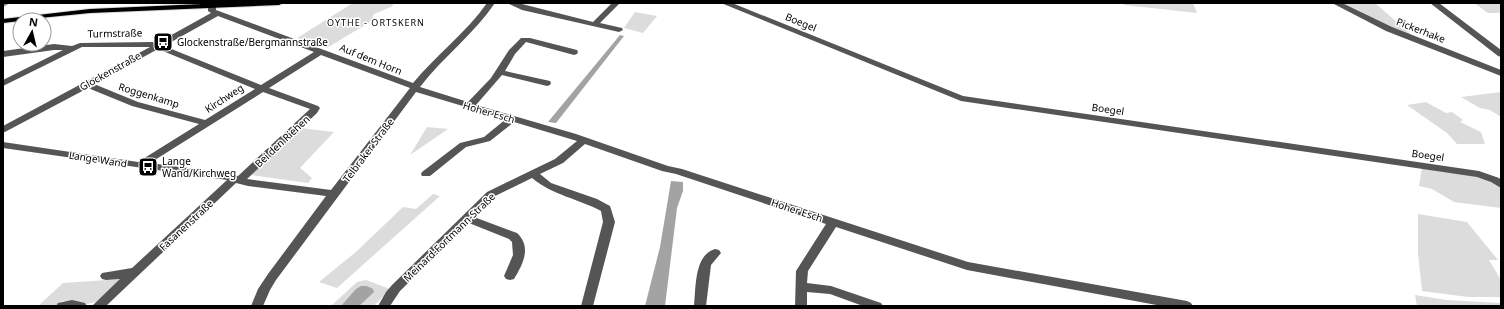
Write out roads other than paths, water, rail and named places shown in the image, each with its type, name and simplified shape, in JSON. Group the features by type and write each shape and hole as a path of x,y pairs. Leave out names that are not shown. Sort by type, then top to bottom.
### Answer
{"main road":[{"path":"3,21 90,11 188,5 215,9 279,3"}],"street":[{"name":"Telbraker Straße","path":"257,306 264,289 272,277 414,89 442,55 479,18 491,3"},
{"path":"511,3 521,7 619,30"},
{"path":"595,24 616,3"},
{"name":"Boegel","path":"725,3 962,98 1479,174 1501,185"},
{"name":"Pickerhake","path":"1336,3 1389,29 1501,73"},
{"path":"1434,3 1501,54"},
{"name":"Glockenstraße","path":"3,130 158,45 215,9"},
{"name":"Auf dem Horn","path":"215,9 412,86 414,89"},
{"path":"469,106 476,101 499,72 502,65 524,40 530,40 574,52"},
{"name":"Turmstraße","path":"3,83 72,48 86,45 158,45"},
{"path":"158,45 261,88"},
{"name":"Turmstraße","path":"3,54 54,47 72,48"},
{"name":"Kirchweg","path":"140,165 321,51"},
{"path":"499,72 547,83"},
{"name":"Roggenkamp","path":"87,84 135,104 206,123"},
{"name":"Bei den Riehen","path":"237,179 314,111 315,108 311,105 261,88"},
{"name":"Hoher Esch","path":"414,89 583,140 658,166 684,172 967,266 1187,306"},
{"path":"426,174 463,145 486,139 512,119"},
{"name":"Meinard-Fortmann-Straße","path":"384,306 393,291 491,194 559,161 583,140"},
{"name":"Lange Wand","path":"3,145 140,165 175,168 227,176 248,183 335,194"},
{"path":"534,174 547,185 594,202 606,209 609,222 587,306"},
{"name":"Fasanenstraße","path":"98,306 237,179"},
{"path":"467,218 513,236 518,240 520,250 510,276"},
{"path":"802,306 802,271 833,222"},
{"path":"700,306 705,264 715,253"},
{"path":"106,276 136,271"},
{"path":"801,287 831,290 877,306"},
{"path":"62,306 82,306"}],"place":[{"name":"Glockenstraße/Bergmannstraße","path":"163,42"},
{"name":"Lange Wand/Kirchweg","path":"148,167"}],"district":[{"name":"OYTHE - ORTSKERN","path":"376,23"}]}
